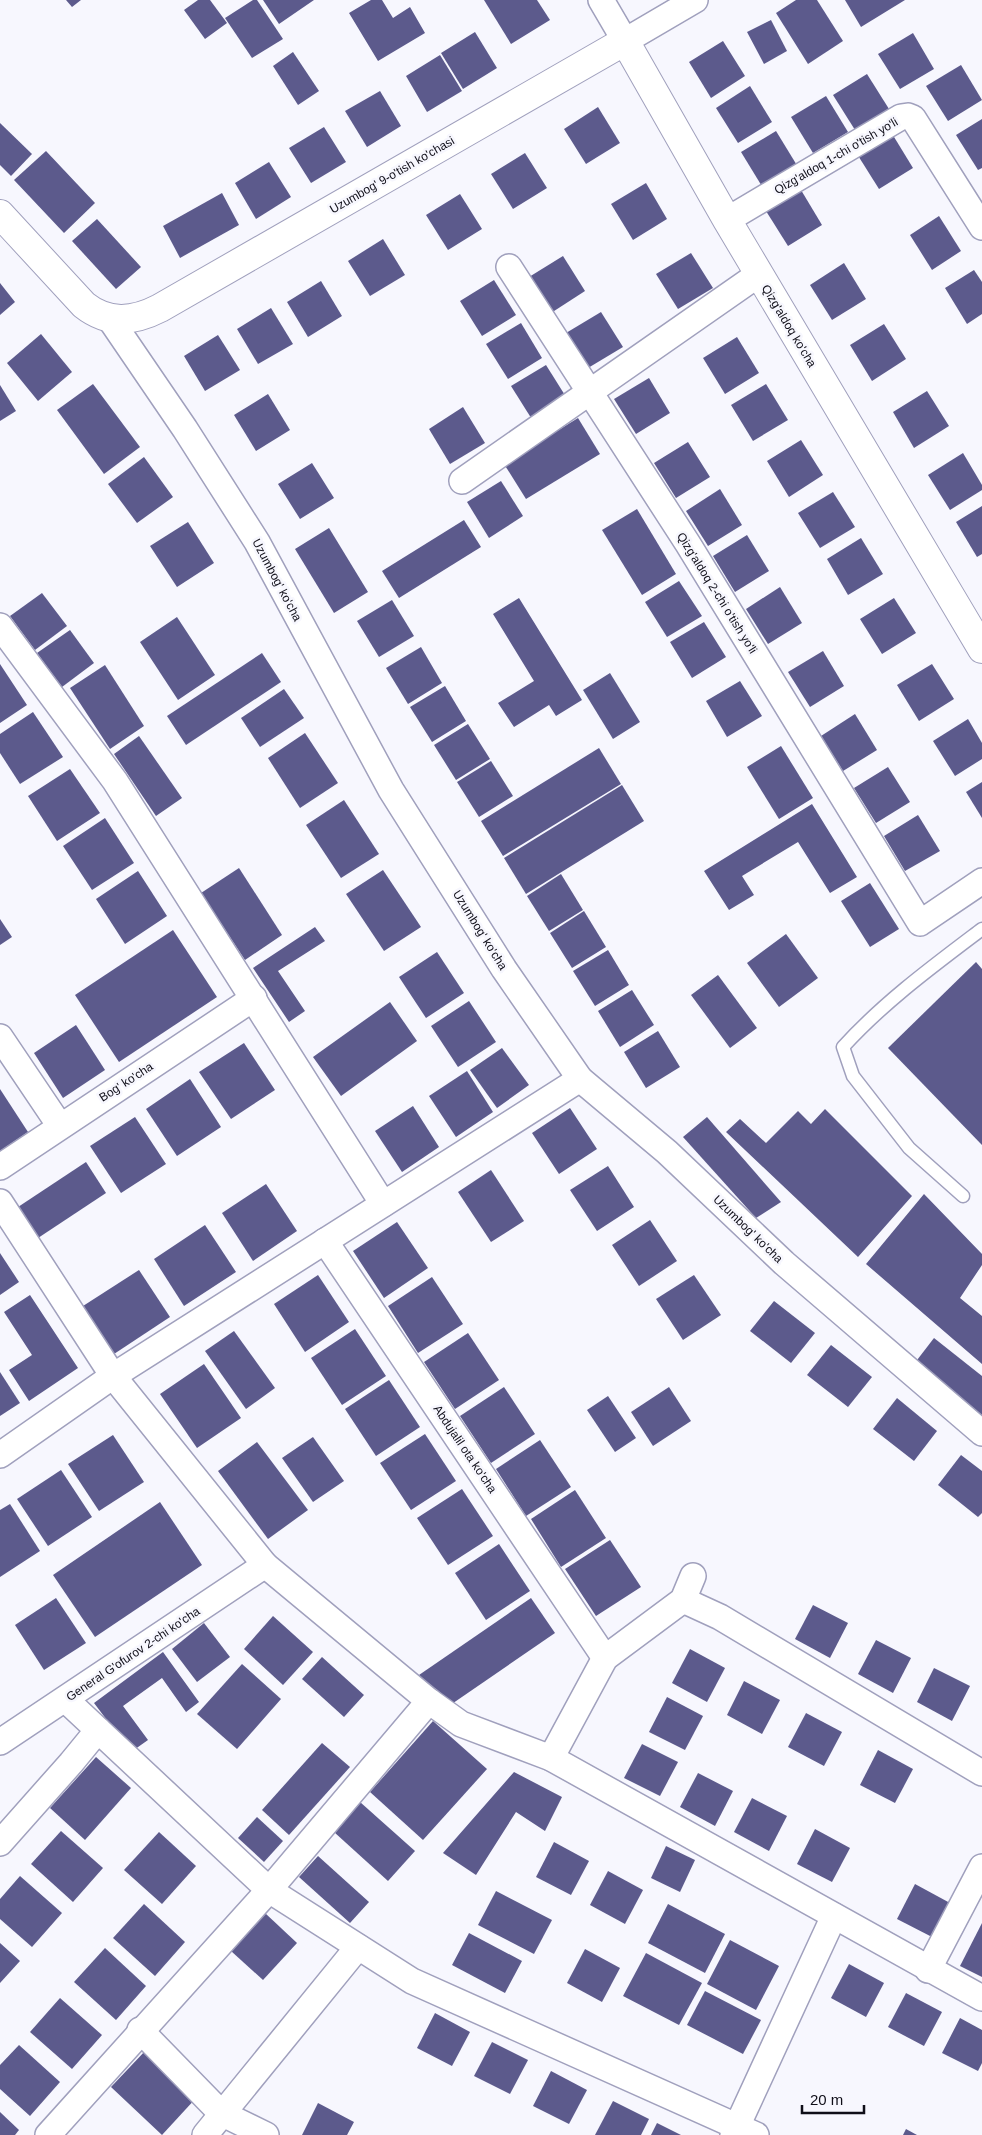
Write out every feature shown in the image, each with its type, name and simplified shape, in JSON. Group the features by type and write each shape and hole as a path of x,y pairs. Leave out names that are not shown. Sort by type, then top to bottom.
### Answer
{"street":[{"name":"Qizg'aldoq ko'cha","path":"601,0 727,220 982,649"},
{"name":"Uzumbog' 9-o'tish ko'chasi","path":"110,319 131,319 160,308 695,0"},
{"name":"Qizg'aldoq 1-chi o'tish yo'li","path":"727,220 901,117 908,116 913,118 982,227"},
{"path":"0,214 84,305 110,319"},
{"name":"Qizg'aldoq 2-chi o'tish yo'li","path":"509,267 688,544 920,923 982,880"},
{"path":"462,481 759,274"},
{"name":"Uzumbog' ko'cha","path":"110,319 185,429 257,542 391,790 504,969 580,1079 667,1152 784,1263 982,1433"},
{"path":"0,626 115,781 383,1204"},
{"name":"Bog' ko'cha","path":"0,1167 254,998"},
{"path":"0,1037 60,1126"},
{"path":"0,1455 113,1376 580,1079"},
{"path":"0,1202 113,1376 265,1565 429,1701 461,1724 552,1758 928,1970 982,1998"},
{"name":"Abdujalil ota ko'cha","path":"325,1241 605,1658"},
{"name":"General G'ofurov 2-chi ko'cha","path":"0,1742 66,1700 265,1565"},
{"path":"552,1758 605,1658 683,1600 693,1576"},
{"path":"683,1600 720,1617 982,1774"},
{"path":"66,1700 268,1890 412,1981 742,2132 834,1916"},
{"path":"48,2135 140,2030 268,1890 429,1701"},
{"path":"0,1843 72,1763 98,1730"},
{"path":"928,1970 979,1880"},
{"path":"204,2135 358,1946"},
{"path":"140,2030 221,2113 266,2135"}],"lane":[{"path":"963,1196 909,1148 853,1076 843,1048 868,1020 928,969 982,929"}],"building":[{"path":"66,0 81,0 72,7"},
{"path":"198,0 210,0 227,23 205,39 184,10"},
{"path":"253,0 257,0 283,39 252,58 225,18"},
{"path":"263,0 314,0 279,24"},
{"path":"371,0 382,0 393,18 410,7 425,33 378,61 349,13"},
{"path":"484,0 537,0 550,20 511,44"},
{"path":"796,0 817,0 843,41 808,64 776,13"},
{"path":"845,0 905,0 861,27"},
{"path":"771,20 787,51 764,64 747,32"},
{"path":"475,32 497,68 463,89 441,53"},
{"path":"913,33 934,69 900,89 878,54"},
{"path":"723,41 745,76 711,98 689,62"},
{"path":"293,52 319,91 298,105 273,66"},
{"path":"440,55 462,91 427,112 406,76"},
{"path":"961,65 982,100 948,121 926,86"},
{"path":"867,74 889,109 855,130 833,95"},
{"path":"750,86 772,122 738,143 716,108"},
{"path":"380,91 401,126 367,147 345,111"},
{"path":"826,96 848,132 813,153 791,117"},
{"path":"598,107 620,143 586,164 564,129"},
{"path":"982,119 982,168 978,170 956,135"},
{"path":"0,123 32,154 11,176 0,165"},
{"path":"324,127 346,162 311,183 289,148"},
{"path":"776,131 798,167 763,188 741,152"},
{"path":"891,132 913,168 879,189 857,154"},
{"path":"46,151 95,203 64,233 14,180"},
{"path":"525,153 547,188 513,209 491,174"},
{"path":"269,162 291,197 256,219 235,183"},
{"path":"646,183 667,219 633,240 611,204"},
{"path":"801,190 822,225 788,246 766,211"},
{"path":"222,193 239,225 180,258 163,226"},
{"path":"460,194 482,229 448,250 426,215"},
{"path":"939,216 961,251 932,270 910,235"},
{"path":"97,219 141,267 116,289 72,241"},
{"path":"383,239 405,275 370,296 348,261"},
{"path":"691,253 713,288 678,309 656,274"},
{"path":"563,256 585,291 551,313 529,277"},
{"path":"844,263 866,299 832,320 810,285"},
{"path":"974,270 982,282 982,314 967,324 945,288"},
{"path":"494,280 516,315 482,336 460,301"},
{"path":"321,281 342,316 308,337 287,302"},
{"path":"0,283 15,302 0,315"},
{"path":"271,308 293,344 258,364 237,329"},
{"path":"601,312 623,347 588,368 566,333"},
{"path":"521,323 542,358 508,379 486,344"},
{"path":"884,324 906,359 872,381 850,345"},
{"path":"41,334 72,372 38,401 7,363"},
{"path":"218,335 240,370 205,391 184,356"},
{"path":"737,337 759,373 725,394 703,358"},
{"path":"546,365 568,400 533,421 511,386"},
{"path":"649,378 670,413 636,434 614,399"},
{"path":"93,384 140,447 104,474 57,410"},
{"path":"766,384 788,420 753,441 731,405"},
{"path":"0,385 16,411 0,421"},
{"path":"927,391 949,426 914,448 893,412"},
{"path":"268,394 290,430 256,451 234,415"},
{"path":"463,407 485,443 450,464 429,429"},
{"path":"578,418 600,454 526,499 504,464"},
{"path":"801,440 823,475 789,497 767,461"},
{"path":"688,442 710,477 676,498 654,463"},
{"path":"963,453 982,485 982,490 950,510 928,475"},
{"path":"144,457 173,497 137,523 108,484"},
{"path":"312,463 334,498 300,519 278,484"},
{"path":"501,481 523,516 489,538 467,502"},
{"path":"720,489 742,525 708,546 686,511"},
{"path":"833,492 855,527 820,548 798,513"},
{"path":"982,506 982,554 977,557 956,522"},
{"path":"637,509 676,574 642,595 602,530"},
{"path":"464,520 481,547 399,598 382,571"},
{"path":"188,522 214,563 177,587 150,546"},
{"path":"329,528 368,592 334,613 295,549"},
{"path":"747,535 769,571 735,592 713,556"},
{"path":"861,538 883,574 848,595 827,559"},
{"path":"679,581 702,616 667,637 645,602"},
{"path":"780,587 802,623 768,644 746,609"},
{"path":"42,593 67,626 35,650 10,616"},
{"path":"519,598 582,700 556,716 549,705 514,727 498,703 534,681 493,614"},
{"path":"894,598 916,633 882,654 860,619"},
{"path":"392,600 414,636 379,657 357,621"},
{"path":"177,617 215,675 178,700 140,642"},
{"path":"704,622 726,657 692,678 670,642"},
{"path":"70,630 94,663 62,687 37,653"},
{"path":"421,647 442,683 408,704 386,668"},
{"path":"823,651 844,686 810,707 788,672"},
{"path":"262,653 281,682 186,745 167,716"},
{"path":"0,664 27,705 0,723"},
{"path":"932,664 954,699 919,721 897,685"},
{"path":"105,665 144,726 110,749 70,688"},
{"path":"610,673 640,722 613,739 583,690"},
{"path":"740,681 762,716 727,737 706,701"},
{"path":"445,686 466,721 432,742 410,707"},
{"path":"284,689 304,718 260,747 241,718"},
{"path":"33,712 63,757 20,784 0,753 0,734"},
{"path":"855,714 877,750 843,771 821,736"},
{"path":"968,719 982,743 982,759 955,776 933,741"},
{"path":"468,724 490,759 456,780 434,745"},
{"path":"305,733 338,783 300,808 268,758"},
{"path":"139,736 182,798 156,816 114,754"},
{"path":"781,746 813,798 779,819 747,767"},
{"path":"599,748 621,784 503,856 481,821"},
{"path":"491,761 513,796 479,817 457,782"},
{"path":"888,767 910,802 876,823 854,788"},
{"path":"70,769 100,813 57,841 28,796"},
{"path":"982,782 982,818 966,792"},
{"path":"622,785 644,821 526,894 504,858"},
{"path":"344,800 379,854 341,878 306,825"},
{"path":"812,804 857,877 830,893 798,842 742,876 754,895 729,910 704,871"},
{"path":"918,815 940,851 905,871 884,836"},
{"path":"105,818 134,863 92,890 63,846"},
{"path":"239,868 282,935 245,960 201,893"},
{"path":"383,870 421,927 384,951 346,894"},
{"path":"138,871 167,916 125,944 96,899"},
{"path":"561,874 583,910 549,931 527,896"},
{"path":"870,883 899,929 870,947 841,901"},
{"path":"584,911 606,947 572,968 550,933"},
{"path":"0,919 12,937 0,945"},
{"path":"315,927 325,941 278,971 305,1011 289,1022 253,968"},
{"path":"173,930 217,997 119,1062 75,995"},
{"path":"786,934 818,978 779,1007 747,963"},
{"path":"608,950 629,985 595,1006 573,971"},
{"path":"437,952 464,993 426,1018 399,977"},
{"path":"976,962 982,969 982,1145 888,1048"},
{"path":"718,975 757,1028 730,1048 691,995"},
{"path":"632,990 654,1025 620,1047 598,1011"},
{"path":"469,1001 496,1042 458,1067 431,1026"},
{"path":"390,1002 417,1041 341,1096 313,1057"},
{"path":"76,1025 105,1070 63,1098 34,1053"},
{"path":"658,1031 680,1067 646,1088 624,1052"},
{"path":"244,1043 275,1090 231,1119 199,1072"},
{"path":"502,1048 529,1085 497,1108 470,1070"},
{"path":"467,1071 493,1112 456,1137 429,1096"},
{"path":"190,1079 221,1127 177,1156 146,1109"},
{"path":"0,1089 28,1132 0,1151"},
{"path":"413,1106 439,1147 402,1172 375,1131"},
{"path":"570,1108 597,1149 559,1174 532,1133"},
{"path":"825,1109 912,1196 858,1257 726,1132 740,1119 766,1143 798,1111 811,1124"},
{"path":"135,1117 166,1164 121,1193 90,1146"},
{"path":"707,1117 781,1202 756,1218 683,1137"},
{"path":"86,1162 106,1193 35,1240 15,1209"},
{"path":"608,1166 634,1207 597,1231 570,1190"},
{"path":"491,1170 524,1221 491,1242 458,1192"},
{"path":"266,1184 297,1231 253,1261 222,1213"},
{"path":"924,1194 982,1254 982,1265 960,1298 982,1316 982,1364 866,1264"},
{"path":"650,1220 677,1261 639,1286 612,1245"},
{"path":"397,1222 428,1268 384,1298 353,1251"},
{"path":"205,1225 236,1272 184,1306 154,1259"},
{"path":"0,1253 19,1282 0,1295"},
{"path":"139,1270 170,1317 114,1354 83,1306"},
{"path":"318,1275 349,1322 305,1352 274,1304"},
{"path":"694,1275 721,1315 683,1340 656,1299"},
{"path":"432,1277 463,1324 418,1353 388,1306"},
{"path":"30,1295 78,1368 29,1401 9,1370 32,1355 4,1312"},
{"path":"774,1301 815,1333 791,1363 750,1331"},
{"path":"355,1329 386,1376 342,1405 311,1358"},
{"path":"234,1331 275,1388 246,1409 205,1351"},
{"path":"468,1333 499,1380 455,1409 424,1362"},
{"path":"934,1338 982,1376 982,1418 914,1364"},
{"path":"831,1345 872,1377 848,1407 807,1375"},
{"path":"204,1364 241,1418 197,1448 160,1394"},
{"path":"0,1372 20,1403 0,1416"},
{"path":"389,1380 420,1427 376,1456 345,1409"},
{"path":"504,1387 535,1434 491,1463 460,1416"},
{"path":"669,1387 691,1421 653,1446 631,1412"},
{"path":"608,1396 636,1438 615,1452 587,1410"},
{"path":"897,1398 937,1431 914,1461 873,1429"},
{"path":"425,1434 456,1481 411,1510 380,1463"},
{"path":"113,1435 144,1482 99,1511 68,1464"},
{"path":"313,1437 344,1481 313,1502 282,1458"},
{"path":"540,1440 571,1487 526,1516 496,1469"},
{"path":"257,1442 308,1510 268,1539 218,1471"},
{"path":"961,1455 982,1471 982,1513 978,1517 938,1485"},
{"path":"61,1470 92,1517 48,1546 17,1499"},
{"path":"462,1489 493,1536 448,1565 417,1518"},
{"path":"575,1490 606,1538 561,1567 531,1519"},
{"path":"160,1502 202,1565 95,1637 53,1575"},
{"path":"10,1504 40,1551 0,1577 0,1510"},
{"path":"610,1540 641,1587 596,1616 565,1569"},
{"path":"499,1544 530,1591 486,1620 455,1573"},
{"path":"56,1598 86,1643 44,1670 15,1625"},
{"path":"531,1598 555,1633 443,1710 419,1675"},
{"path":"813,1605 848,1623 830,1658 795,1639"},
{"path":"273,1616 313,1652 283,1685 244,1649"},
{"path":"204,1623 230,1657 197,1682 172,1649"},
{"path":"876,1640 911,1658 893,1693 858,1674"},
{"path":"690,1649 725,1668 707,1702 672,1683"},
{"path":"163,1652 199,1702 186,1712 162,1678 123,1706 148,1740 131,1752 94,1703"},
{"path":"322,1657 364,1695 344,1717 302,1679"},
{"path":"242,1664 281,1699 237,1749 197,1714"},
{"path":"934,1668 970,1686 952,1721 917,1702"},
{"path":"744,1681 780,1700 762,1734 727,1715"},
{"path":"667,1697 703,1716 685,1750 649,1732"},
{"path":"806,1713 842,1732 824,1766 788,1747"},
{"path":"433,1721 487,1769 423,1840 370,1792"},
{"path":"322,1743 350,1767 289,1835 262,1810"},
{"path":"642,1744 678,1762 660,1796 624,1778"},
{"path":"878,1750 913,1769 895,1803 860,1785"},
{"path":"96,1757 131,1788 85,1840 50,1808"},
{"path":"514,1772 562,1797 545,1831 516,1812 476,1875 443,1853"},
{"path":"698,1773 733,1791 715,1826 680,1807"},
{"path":"752,1798 787,1816 769,1851 734,1832"},
{"path":"360,1802 415,1851 388,1881 334,1832"},
{"path":"257,1817 283,1841 264,1862 238,1838"},
{"path":"815,1829 850,1848 832,1882 797,1864"},
{"path":"61,1831 103,1868 73,1902 31,1864"},
{"path":"159,1832 196,1866 162,1904 124,1870"},
{"path":"554,1842 589,1861 571,1895 536,1877"},
{"path":"666,1846 695,1860 680,1892 651,1878"},
{"path":"318,1856 369,1902 350,1923 299,1877"},
{"path":"608,1871 643,1890 625,1924 590,1905"},
{"path":"20,1876 62,1913 32,1947 0,1919 0,1899"},
{"path":"915,1884 950,1903 932,1937 897,1919"},
{"path":"496,1891 552,1920 534,1954 478,1925"},
{"path":"144,1904 185,1942 155,1976 113,1938"},
{"path":"668,1904 725,1934 705,1973 648,1943"},
{"path":"265,1913 297,1943 263,1980 231,1951"},
{"path":"982,1923 982,1977 960,1966"},
{"path":"469,1933 522,1961 505,1993 452,1965"},
{"path":"730,1940 779,1966 756,2010 707,1984"},
{"path":"0,1943 20,1961 0,1983"},
{"path":"105,1948 146,1986 116,2020 74,1982"},
{"path":"585,1949 620,1968 602,2002 567,1983"},
{"path":"646,1953 702,1983 679,2025 623,1996"},
{"path":"849,1964 884,1983 866,2017 831,1998"},
{"path":"705,1991 761,2020 743,2054 687,2025"},
{"path":"906,1993 942,2012 924,2046 888,2027"},
{"path":"60,1998 102,2035 72,2069 30,2032"},
{"path":"435,2013 470,2032 452,2066 417,2048"},
{"path":"960,2018 982,2030 982,2063 978,2071 942,2053"},
{"path":"492,2042 528,2060 510,2094 474,2076"},
{"path":"19,2045 60,2082 30,2116 0,2089 0,2065"},
{"path":"146,2050 197,2097 162,2135 111,2087"},
{"path":"551,2071 587,2090 569,2124 533,2106"},
{"path":"613,2101 649,2119 641,2135 595,2135"},
{"path":"318,2103 354,2122 347,2135 302,2135"},
{"path":"0,2112 19,2130 15,2135 0,2135"},
{"path":"657,2123 681,2135 651,2135"},
{"path":"906,2129 917,2135 903,2135"}]}
